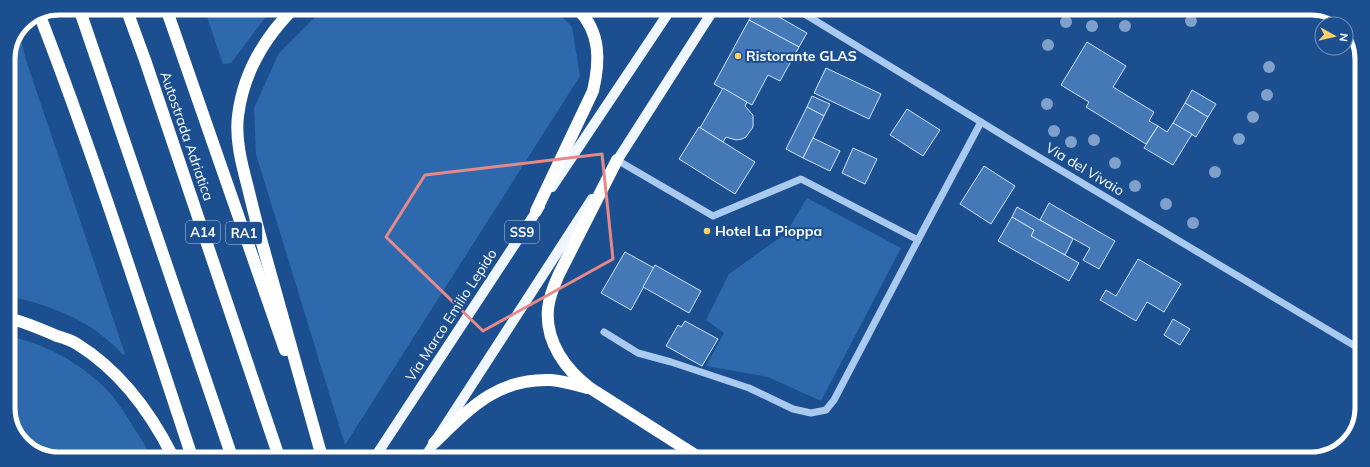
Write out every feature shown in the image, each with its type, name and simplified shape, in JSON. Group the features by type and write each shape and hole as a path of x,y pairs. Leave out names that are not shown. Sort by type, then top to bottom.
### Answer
{"highway":[{"path":"81,15 230,452"},
{"name":"Autostrada Adriatica","path":"129,15 148,68 277,452"},
{"name":"RA1","path":"168,15 320,452"},
{"path":"287,15 262,48 250,70 242,95 238,118 238,143 257,225 321,452"},
{"path":"536,211 593,91 598,72 598,55 593,30 584,15"},
{"path":"41,19 116,227 190,452"},
{"path":"617,160 559,274 551,293 548,310 550,336 559,354 579,380 691,452"},
{"path":"15,320 32,325 75,343 106,366 148,413 170,452"},
{"path":"434,443 466,412 489,394 516,383 552,380 590,388"}],"main road":[{"name":"Via Marco Emilio Lepido","path":"378,452 536,211 667,15"},
{"name":"SS9","path":"428,452 710,15"}],"street":[{"name":"Via del Vivaio","path":"806,15 1355,346"},
{"path":"604,332 638,353 672,362 749,388 793,409 811,413 826,410 834,400 982,122"},
{"path":"617,160 712,216 801,179 918,240"}],"highlighted area":[{"path":"602,154 613,259 483,331 386,237 425,175"}],"shaded area":[{"path":"206,15 268,15 231,63 223,64"},
{"path":"317,15 561,15 572,27 580,76 345,445 256,154 254,108 279,53"},
{"path":"20,37 26,60 125,354 123,355 111,343 85,324 70,316 40,304 15,298 15,59 16,50"},
{"path":"807,198 901,248 821,401 768,377 706,366 724,333 706,320 729,274 786,233"},
{"path":"15,338 33,343 69,360 100,383 119,405 148,452 59,452 45,450 34,445 24,435 18,425 16,417"}],"building":[{"path":"752,15 776,15 807,33 799,47 749,20"},
{"path":"749,20 799,47 780,81 768,75 752,105 714,84"},
{"path":"1087,42 1126,66 1113,87 1154,112 1149,121 1158,126 1146,144 1086,107 1089,102 1061,85"},
{"path":"826,68 881,94 869,119 814,93"},
{"path":"723,88 747,102 745,106 753,115 753,127 746,137 742,139 736,140 726,137 723,142 700,128"},
{"path":"1192,90 1216,104 1208,117 1185,103"},
{"path":"812,96 830,104 824,116 807,107"},
{"path":"1185,103 1208,117 1196,137 1173,123"},
{"path":"807,107 824,116 803,158 786,149"},
{"path":"907,109 940,130 923,156 890,135"},
{"path":"1173,123 1192,134 1173,165 1144,148 1158,126 1167,132"},
{"path":"699,127 755,162 735,194 679,159"},
{"path":"813,138 840,151 830,171 803,158"},
{"path":"853,148 877,159 865,184 842,173"},
{"path":"984,166 1015,186 991,224 960,204"},
{"path":"1049,203 1115,241 1099,269 1083,260 1090,248 1040,220"},
{"path":"1017,207 1073,239 1065,255 1031,236 1034,230 1012,217"},
{"path":"1012,217 1034,230 1031,236 1079,263 1069,281 998,241"},
{"path":"625,252 654,268 631,310 601,293"},
{"path":"1138,259 1181,284 1164,312 1147,302 1136,321 1100,300 1106,290 1116,296"},
{"path":"655,265 701,291 689,313 643,287"},
{"path":"1173,319 1190,329 1180,345 1164,335"},
{"path":"685,321 718,339 702,366 666,346 678,325 681,327"}],"place":[{"name":"Ristorante GLAS","path":"738,56"},
{"name":"Hotel La Pioppa","path":"707,231"}]}
